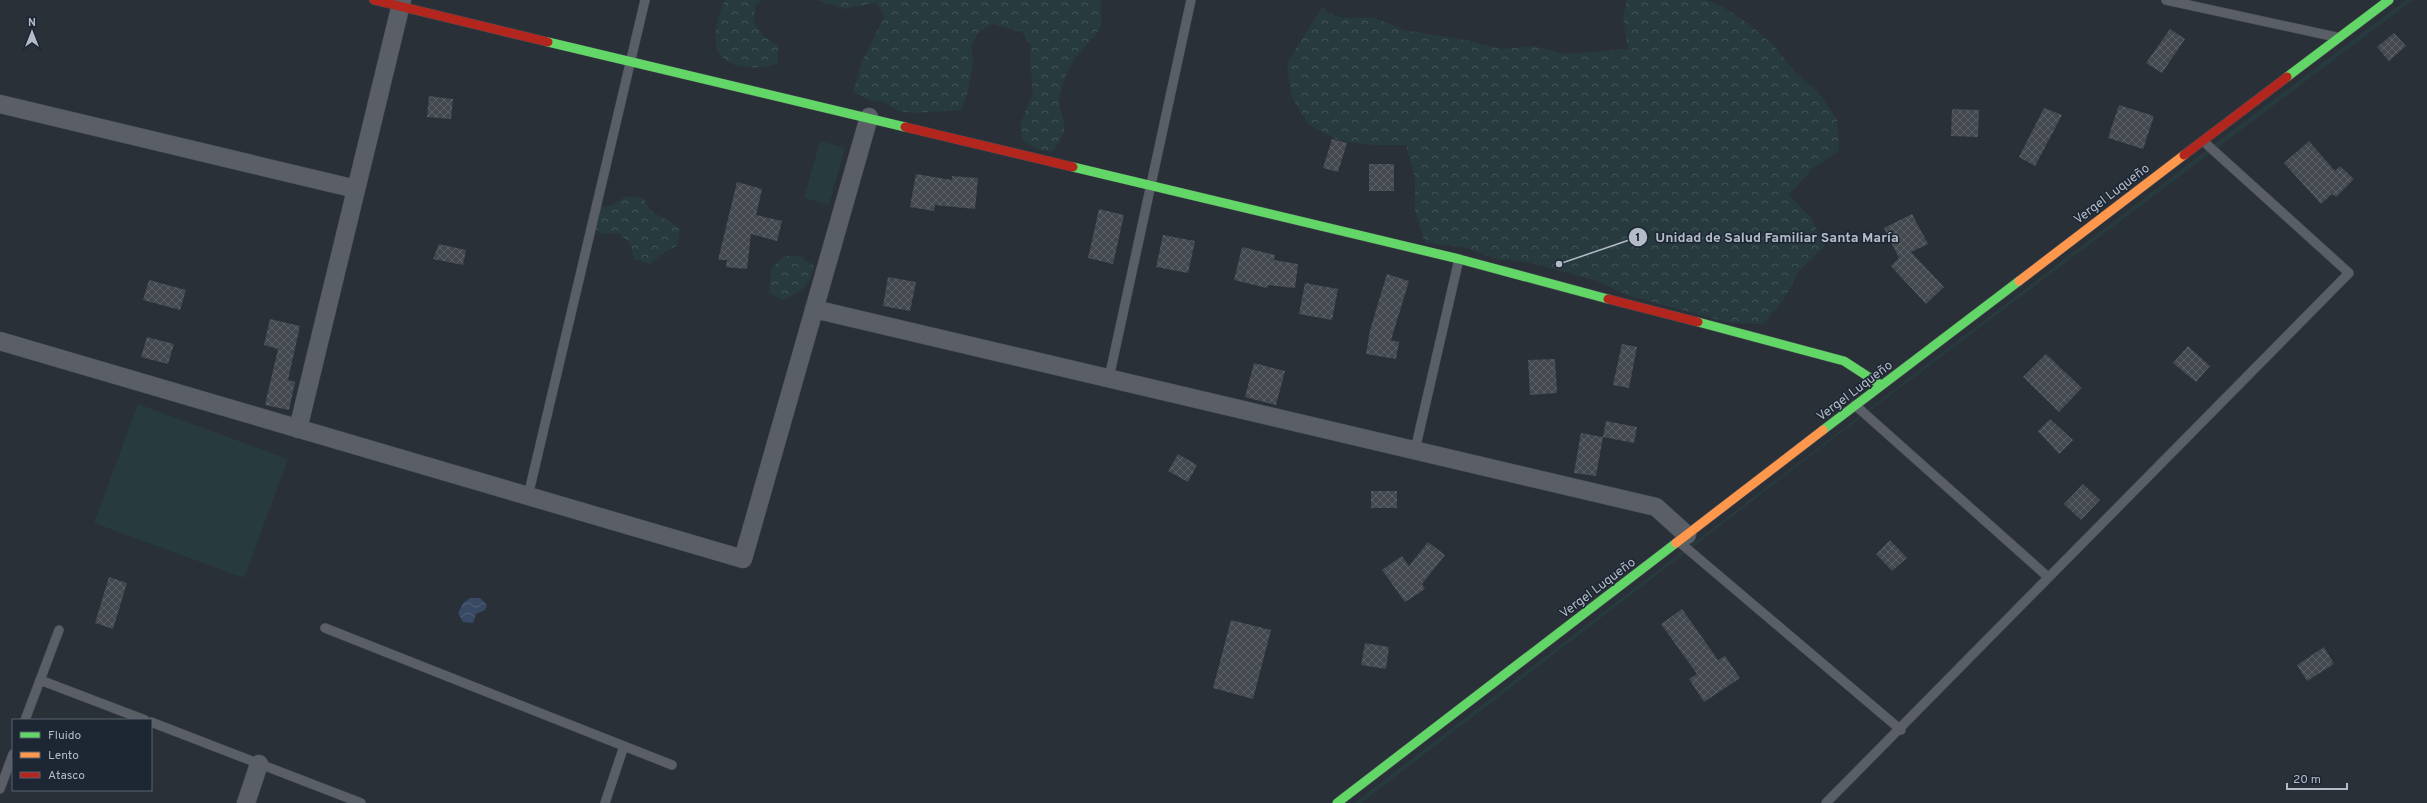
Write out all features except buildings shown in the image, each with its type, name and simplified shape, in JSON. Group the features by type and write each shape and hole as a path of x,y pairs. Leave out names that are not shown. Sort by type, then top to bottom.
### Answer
{"street":[{"path":"374,0 401,3 630,61 1151,184 1459,259 1844,361 1881,385"},
{"name":"Vergel Luqueño","path":"1337,803 1855,404 2389,0"},
{"path":"298,429 401,3"},
{"path":"0,104 356,189"},
{"path":"0,341 743,559 869,117"},
{"path":"814,309 1656,507 1683,538"},
{"path":"246,803 258,764"}],"lane":[{"path":"528,496 645,0"},
{"path":"1110,378 1190,0"},
{"path":"2166,0 2340,37"},
{"path":"1826,803 1901,730 2048,577 2349,273 2203,140"},
{"path":"1415,450 1459,259"},
{"path":"1855,404 2048,577"},
{"path":"1683,538 1901,730"},
{"path":"325,628 672,765"},
{"path":"25,719 59,630"},
{"path":"40,680 142,719"},
{"path":"152,722 361,803"},
{"path":"605,803 624,746"},
{"path":"0,789 12,757"}],"green space":[{"path":"725,0 762,0 755,6 754,23 764,36 778,46 778,63 770,66 754,68 745,67 732,64 724,59 718,52 716,32"},
{"path":"817,0 1101,0 1102,22 1092,40 1073,61 1066,75 1059,99 1064,132 1060,141 1052,152 1036,149 1022,140 1021,123 1033,92 1030,61 1031,46 1022,32 992,24 978,33 971,47 973,63 967,95 961,110 913,113 898,111 884,102 869,100 853,92 862,61 885,16 876,3 844,9"},
{"path":"1627,0 1706,0 1723,7 1750,25 1774,46 1795,72 1818,92 1837,119 1839,151 1812,169 1789,195 1812,219 1824,247 1800,270 1784,299 1763,324 1731,323 1629,296 1597,281 1528,262 1496,259 1464,247 1425,243 1415,211 1415,177 1406,145 1372,145 1338,140 1308,124 1291,95 1287,63 1323,6 1328,13 1343,18 1375,18 1404,30 1465,40 1502,49 1534,46 1565,54 1628,49 1623,17"},
{"path":"2406,0 2413,0 1852,424 1361,803 1354,803 2221,139"},
{"path":"820,141 845,148 829,205 804,198"},
{"path":"627,196 643,198 651,211 680,228 678,245 663,253 650,264 634,259 630,243 618,233 602,234 589,224 595,209 612,205"},
{"path":"784,256 800,256 814,266 810,279 804,288 783,300 769,293 771,269"},
{"path":"138,404 288,459 244,578 94,523"}],"water":[{"path":"470,598 480,598 487,605 485,610 476,614 473,623 463,622 458,613 463,603"}],"traffic: fast":[{"path":"2287,77 2389,0"},
{"path":"548,42 905,127"},
{"path":"1073,167 1459,259 1608,299"},
{"path":"1823,430 2019,281"},
{"path":"1698,322 1844,361 1881,385"},
{"path":"1337,803 1676,543"}],"traffic: slow":[{"path":"2019,281 2184,155"},
{"path":"1676,543 1823,430"}],"traffic: jam":[{"path":"374,0 548,42"},
{"path":"2184,155 2287,77"},
{"path":"905,127 1073,167"},
{"path":"1608,299 1698,322"}],"place":[{"name":"Unidad de Salud Familiar Santa María","path":"1559,264"}]}
